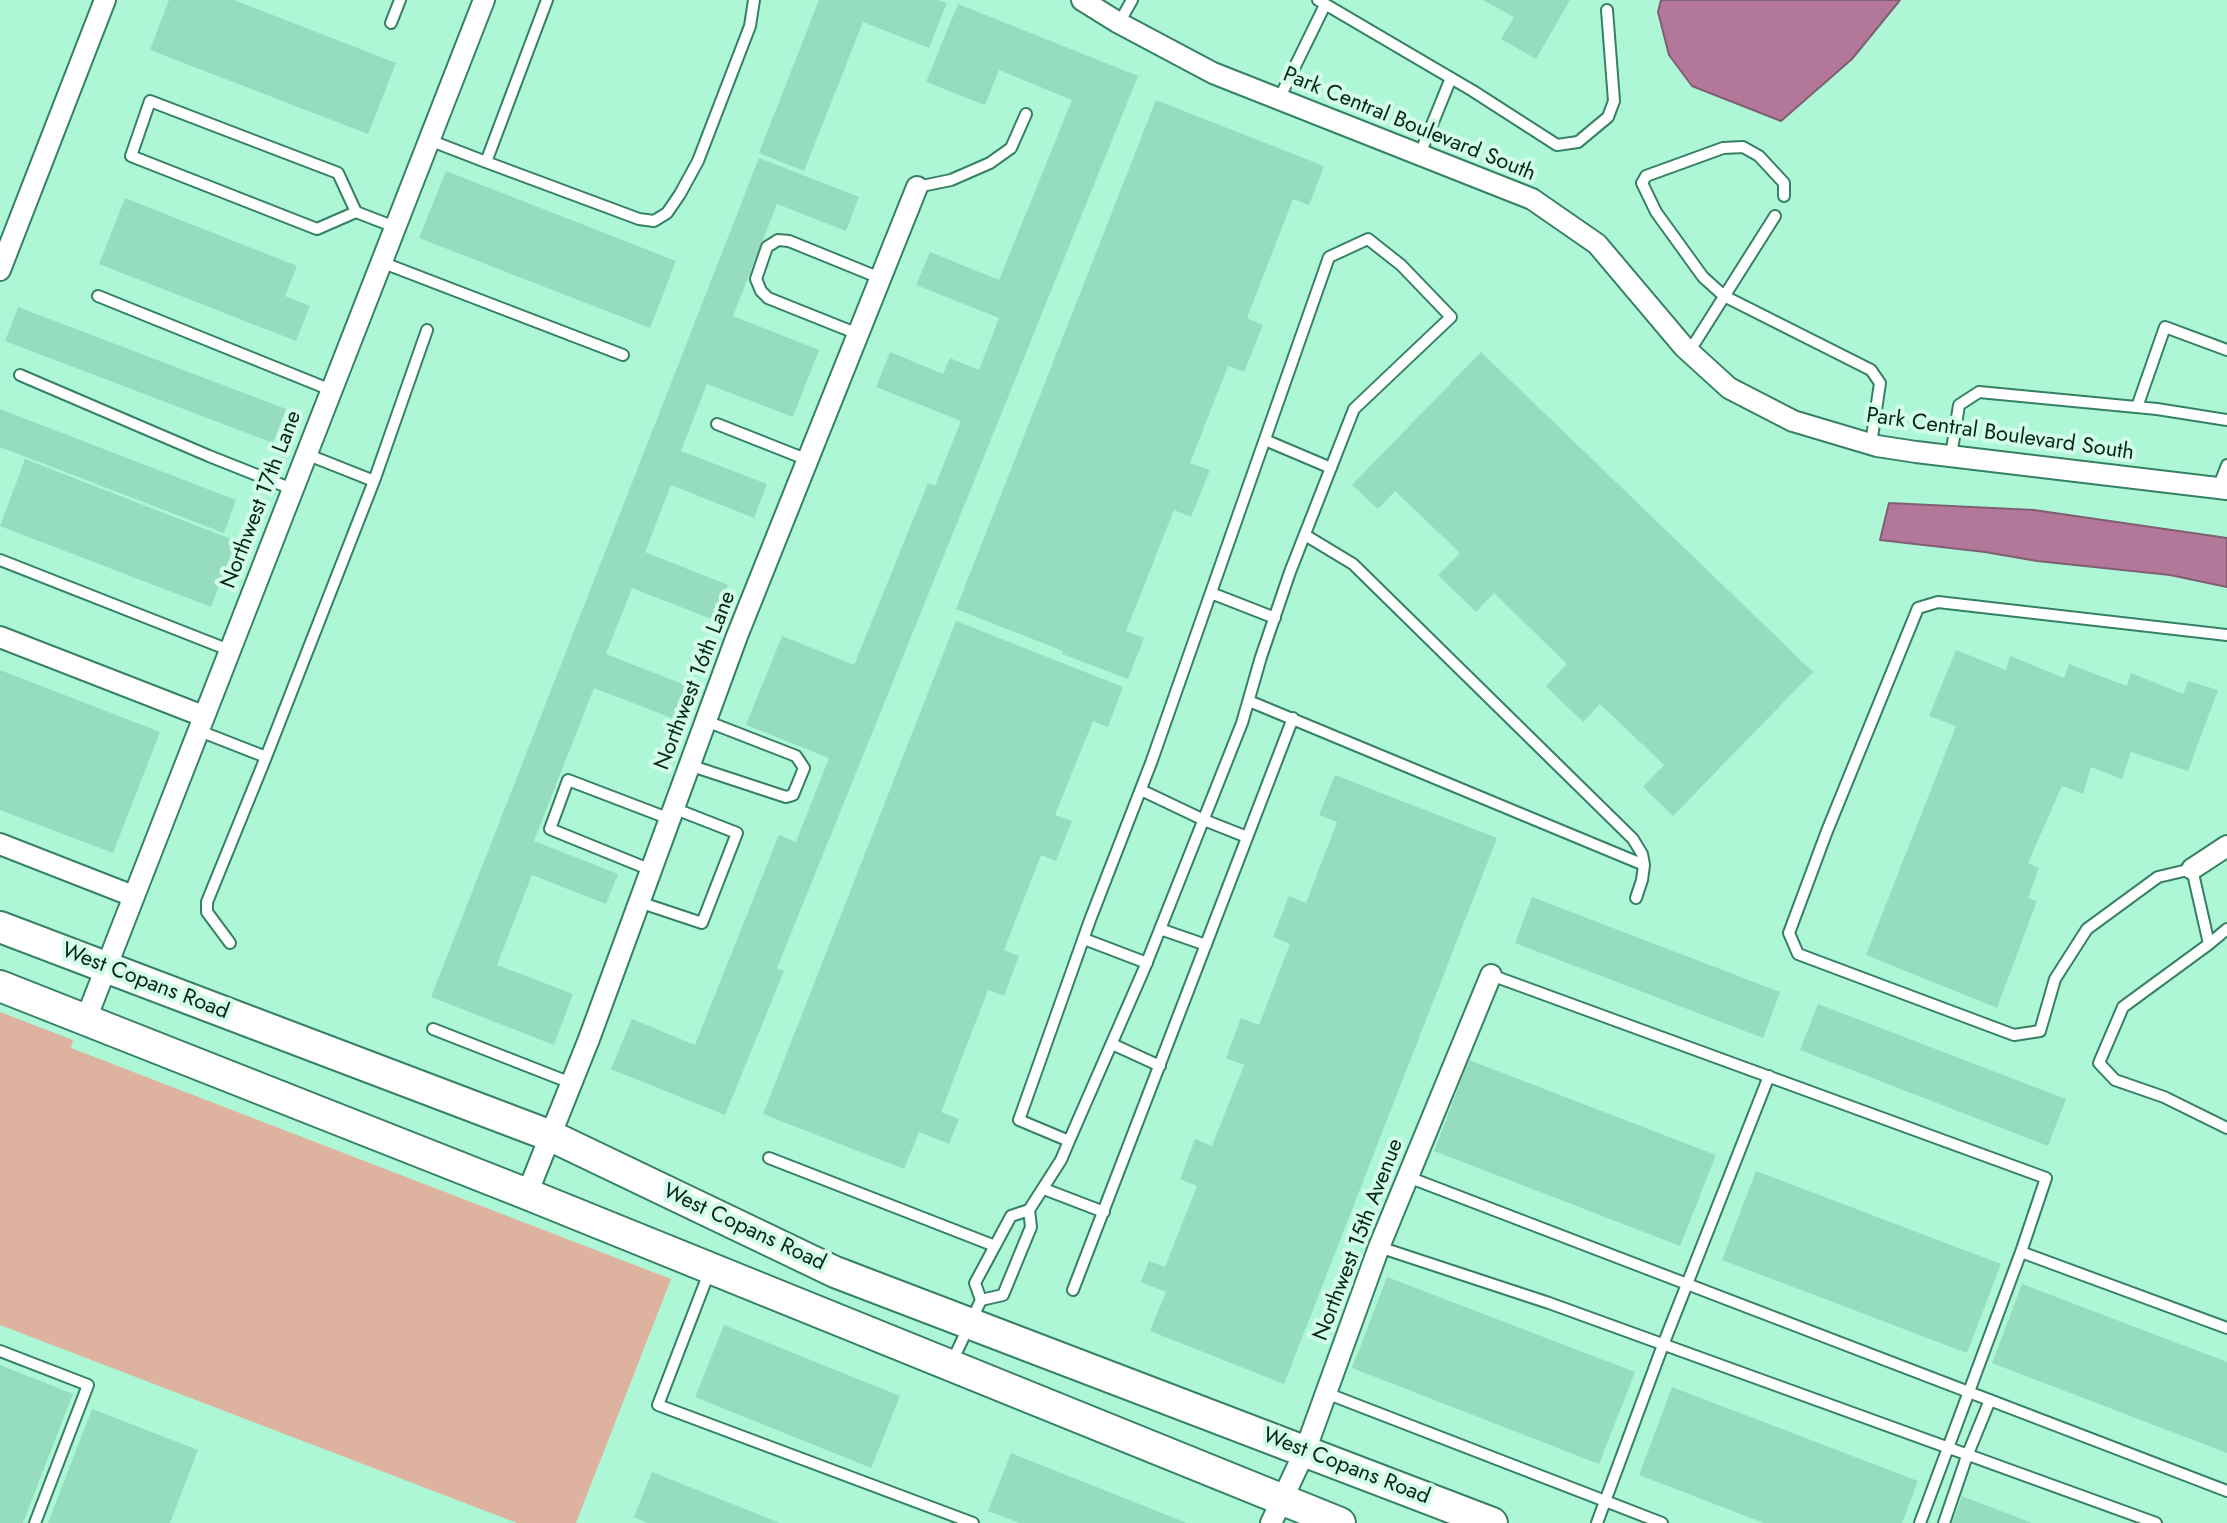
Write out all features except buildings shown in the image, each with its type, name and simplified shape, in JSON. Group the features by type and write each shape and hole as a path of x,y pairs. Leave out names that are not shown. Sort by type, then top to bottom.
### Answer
{"main road":[{"name":"West Copans Road","path":"0,927 551,1136 835,1272 976,1312 1305,1451 1492,1523"},
{"name":"West Copans Road","path":"0,986 527,1194 950,1366 1276,1512 1340,1523"}],"street":[{"path":"0,270 105,0"},
{"name":"Northwest 17th Lane","path":"86,1019 484,0"},
{"name":"Park Central Boulevard South","path":"1082,0 1213,73 1532,199 1597,244 1689,352 1729,388 1793,421 1871,444 2223,488"},
{"name":"Northwest 16th Lane","path":"527,1194 737,636 917,187"},
{"path":"0,637 200,723"},
{"path":"0,844 133,896"},
{"path":"2192,869 2227,846"},
{"name":"Northwest 15th Avenue","path":"1276,1512 1305,1451 1379,1247 1491,975"}],"lane":[{"path":"391,23 400,0"},
{"path":"486,162 547,0"},
{"path":"429,140 639,219 654,221 667,213 698,161 750,26 754,0"},
{"path":"1119,23 1132,0"},
{"path":"1279,99 1322,2 1557,145 1578,142 1608,117 1614,101 1607,10"},
{"path":"1420,154 1451,78"},
{"path":"356,212 317,229 131,156 150,101 338,173 356,212 395,227"},
{"path":"917,187 951,180 990,163 1011,148 1026,114"},
{"path":"1784,196 1784,183 1759,156 1743,147 1723,148 1646,176 1642,183 1656,212 1703,277 1724,296 1871,370 1880,383 1871,444"},
{"path":"1689,352 1775,216"},
{"path":"950,1366 976,1312 975,1283 1011,1216 1029,1210 1044,1189 1069,1141 1147,963 1242,723 1275,618 1354,409 1451,317 1401,265 1368,239 1329,257 1141,790 1019,1120 1069,1141"},
{"path":"858,334 768,298 756,279 767,247 778,240 789,241 880,278"},
{"path":"381,262 623,355"},
{"path":"98,296 331,390"},
{"path":"2137,407 2165,327 2227,350"},
{"path":"230,943 207,912 207,902 374,481 427,330"},
{"path":"20,375 292,489"},
{"path":"1951,456 1959,405 1979,392 2137,407 2227,420"},
{"path":"717,424 808,460"},
{"path":"1265,440 1331,468"},
{"path":"306,454 374,481"},
{"path":"2223,488 2227,465"},
{"path":"1305,535 1353,564 1633,839 1642,854 1644,865 1636,898"},
{"path":"0,560 229,650"},
{"path":"1211,593 1275,618"},
{"path":"2209,944 2192,869 2158,877 2087,929 2055,979 2040,1031 2014,1035 1798,954 1789,933 1918,608 1938,602 2227,635"},
{"path":"1249,701 1644,865"},
{"path":"1073,1290 1293,718"},
{"path":"689,765 786,797 793,795 804,768 796,756 706,721"},
{"path":"200,723 266,757"},
{"path":"639,902 702,923 737,833 568,780 550,829 651,870"},
{"path":"1141,790 1247,837"},
{"path":"1160,929 1206,945"},
{"path":"2227,929 2123,1007 2099,1063 2115,1080 2164,1097 2227,1128"},
{"path":"1084,939 1147,963"},
{"path":"1491,975 2046,1178 1920,1523"},
{"path":"433,1029 571,1083"},
{"path":"1112,1044 1160,1066"},
{"path":"1597,1523 1769,1076"},
{"path":"769,1158 995,1246"},
{"path":"1408,1177 2227,1491"},
{"path":"1044,1189 1104,1212"},
{"path":"976,1312 1003,1295 1031,1227 1029,1210"},
{"path":"1379,1247 1549,1303 2156,1523"},
{"path":"2021,1252 2227,1328"},
{"path":"710,1268 658,1405 973,1523"},
{"path":"0,1351 88,1385 35,1523"},
{"path":"1326,1393 1662,1523"},
{"path":"1944,1523 1990,1400"}],"shaded area":[{"path":"1661,0 1900,0 1852,59 1781,121 1692,86 1669,55 1658,12"},
{"path":"1889,503 2034,510 2227,538 2227,587 2170,575 1880,540"},
{"path":"0,1012 73,1040 71,1048 671,1279 576,1523 517,1523 0,1325"}]}
